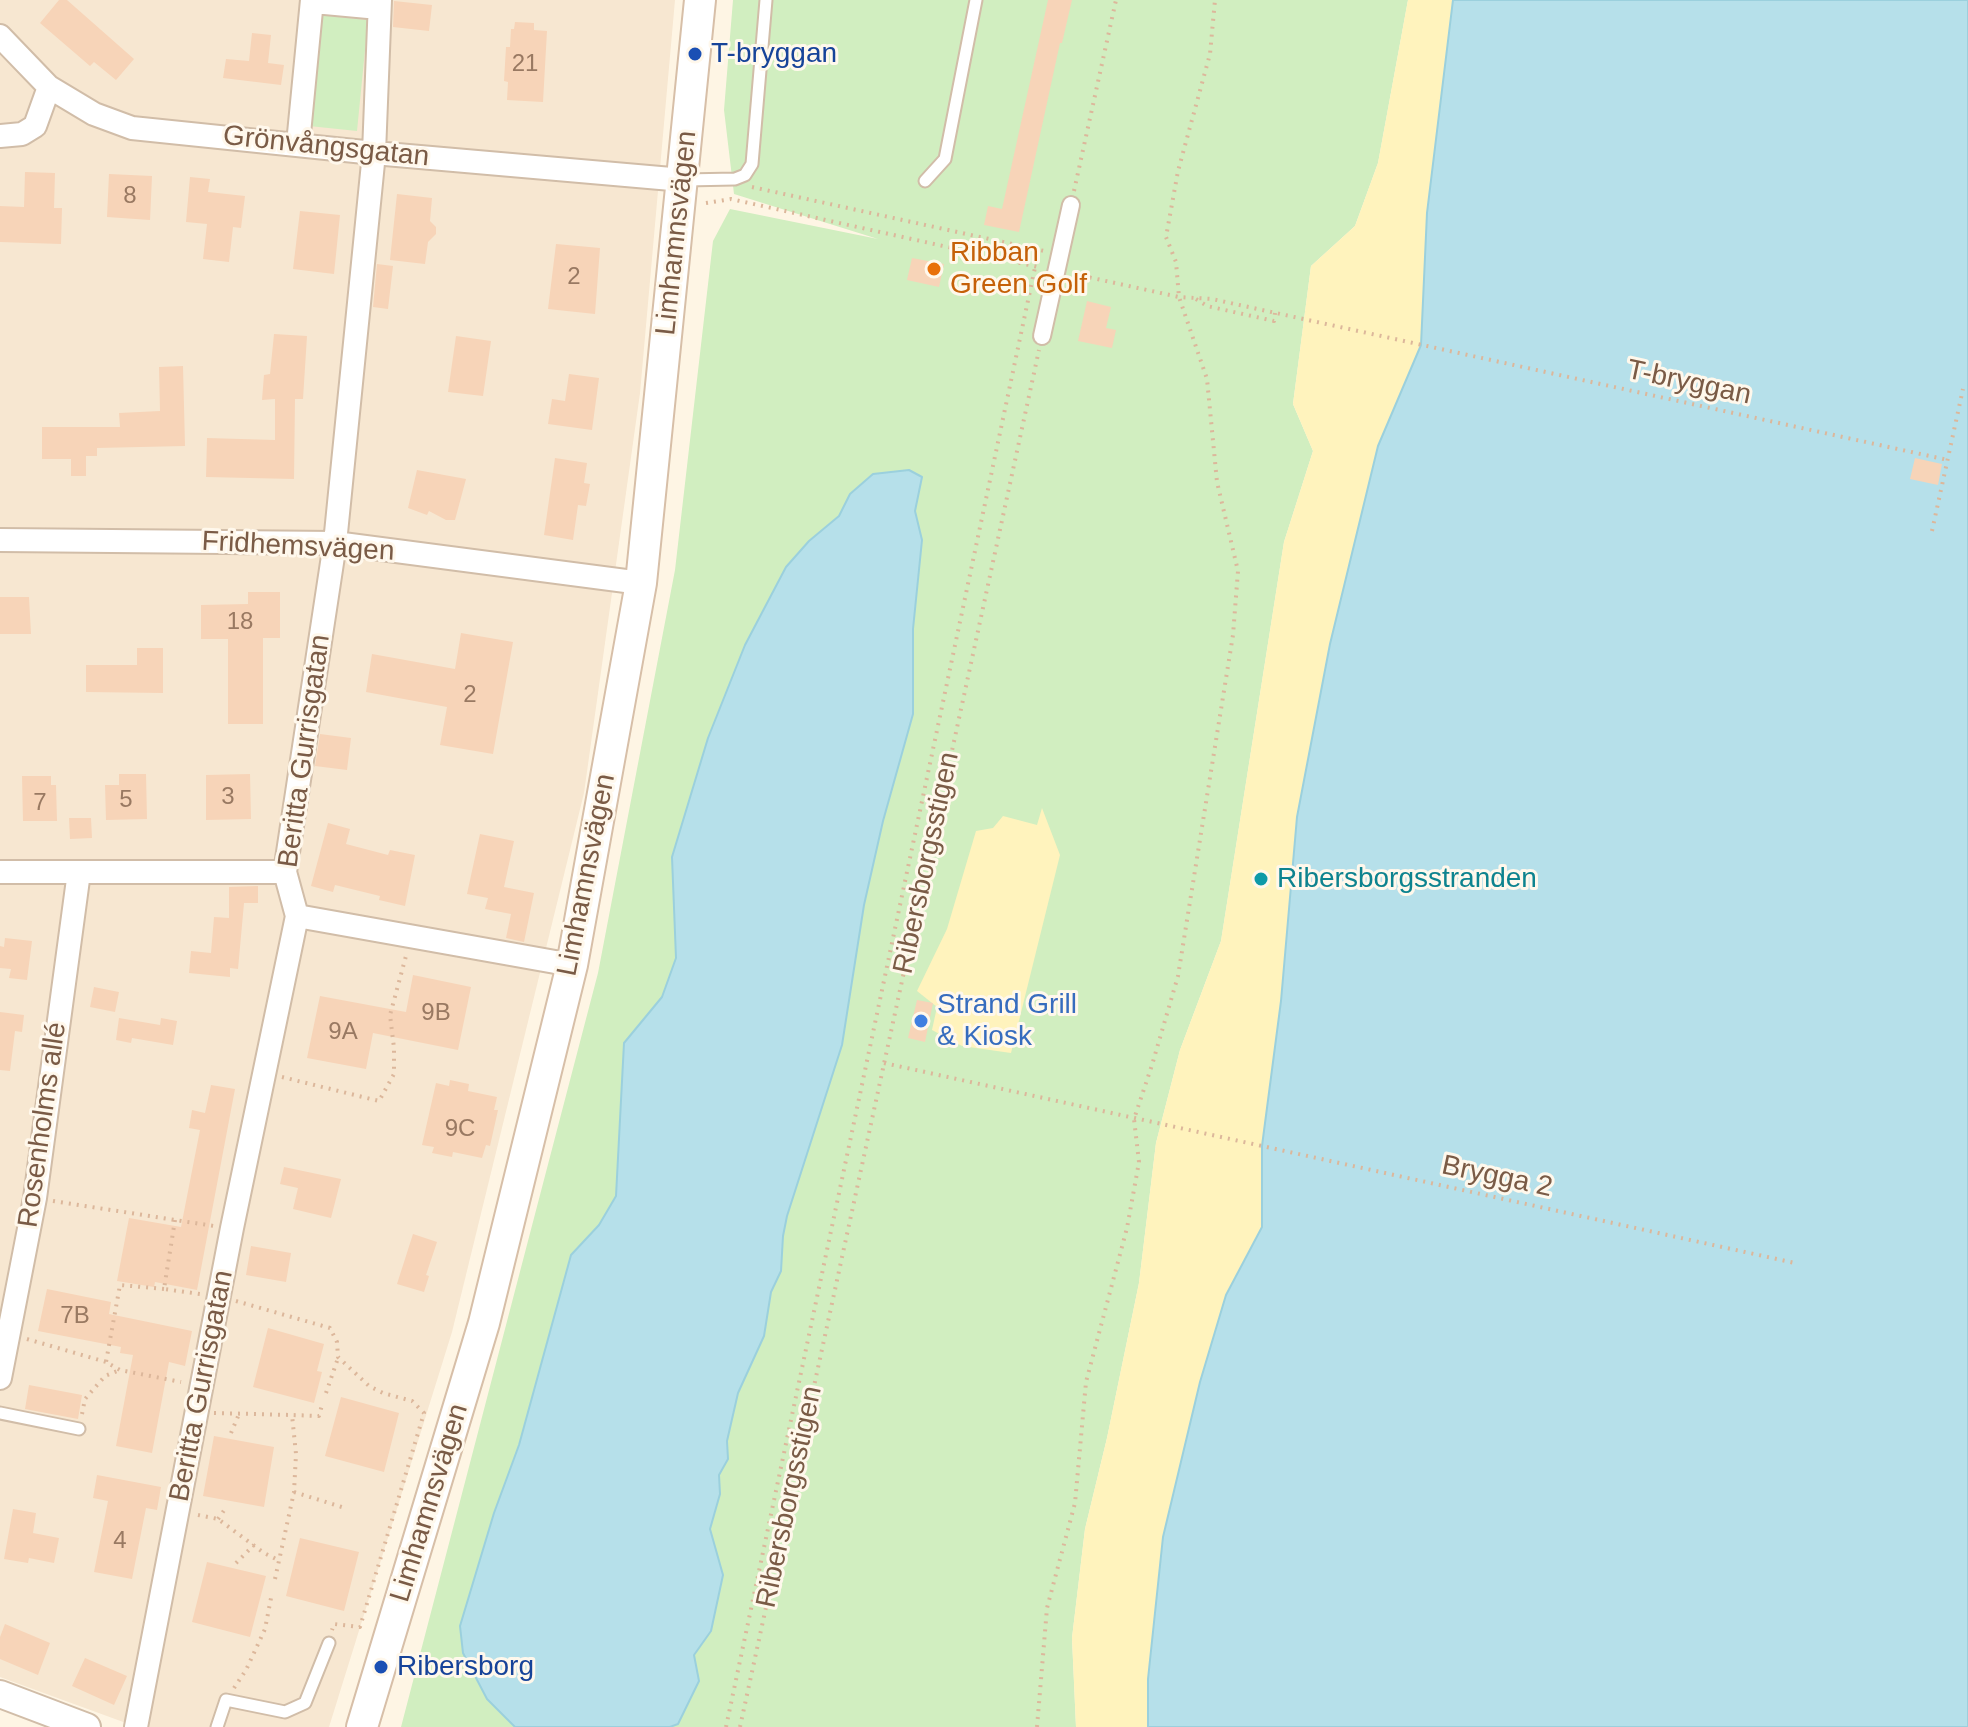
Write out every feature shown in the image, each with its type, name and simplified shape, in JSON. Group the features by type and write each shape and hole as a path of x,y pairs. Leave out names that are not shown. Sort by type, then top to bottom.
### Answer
{"main road":[{"name":"Limhamnsvägen","path":"362,1727 484,1323 572,965 641,583 700,0"}],"street":[{"path":"298,144 313,1 380,4"},
{"name":"Beritta Gurrisgatan","path":"136,1727 232,1228 297,916 285,872 335,543 374,153 380,4"},
{"name":"Grönvångsgatan","path":"0,36 49,87 94,114 132,128 683,180"},
{"path":"0,136 22,134 35,126 49,87"},
{"path":"1042,336 1071,205"},
{"name":"Fridhemsvägen","path":"0,540 335,543 641,583"},
{"path":"0,872 285,872"},
{"name":"Rosenholms allé","path":"0,1378 35,1198 79,872"},
{"path":"297,916 572,965"},
{"path":"0,1694 87,1727"}],"lane":[{"path":"683,180 735,179 745,175 752,164 766,0"},
{"path":"925,181 945,159 976,0"},
{"path":"0,1413 79,1429"},
{"path":"217,1727 226,1700 285,1712 305,1703 329,1643"}],"path":[{"path":"1071,205 1116,0"},
{"path":"1037,1727 1047,1608 1075,1503 1086,1382 1127,1228 1139,1162 1134,1119 1178,976 1231,650 1238,571 1217,482 1207,379 1179,297 1176,262 1166,237 1178,171 1210,54 1215,0"},
{"path":"735,179 754,188 1058,263"},
{"path":"706,203 731,199 1035,266 1058,263"},
{"path":"726,1727 1037,258"},
{"name":"T-bryggan","path":"1058,263 1179,297 1212,299 1948,460"},
{"name":"Ribersborgsstigen","path":"740,1727 1042,336"},
{"path":"1932,531 1963,389"},
{"path":"264,1073 379,1101 394,1074 390,1015 412,936"},
{"name":"Brygga 2","path":"884,1063 1795,1263"},
{"path":"35,1198 232,1228"},
{"path":"164,1289 175,1220"},
{"path":"106,1362 120,1285 164,1289 220,1297 330,1328 337,1342 338,1357 326,1393"},
{"path":"8,1333 106,1362 120,1370 202,1384"},
{"path":"329,1643 334,1624 360,1627 424,1413 412,1401 369,1386 338,1357"},
{"path":"79,1429 85,1399 105,1376 120,1370"},
{"path":"197,1412 319,1416 322,1405"},
{"path":"231,1433 239,1414"},
{"path":"275,1579 294,1492 296,1454 292,1415"},
{"path":"294,1492 345,1508"},
{"path":"218,1519 225,1509"},
{"path":"177,1511 218,1519 278,1560"},
{"path":"236,1563 254,1545"},
{"path":"365,1633 378,1592"},
{"path":"226,1700 246,1670 265,1629 272,1593"}],"shaded area":[{"path":"0,0 675,0 640,393 584,793 452,1332 329,1727 137,1727 0,1677"}],"green space":[{"path":"733,0 1408,0 1378,163 1355,226 1311,266 1293,404 1313,451 1284,542 1221,941 1180,1050 1156,1143 1139,1283 1085,1529 1072,1638 1076,1727 401,1727 598,973 675,570 713,241 730,209 878,239 734,194 724,110"},
{"path":"319,15 368,20 357,131 309,126"}],"sand":[{"name":"Ribersborgsstranden","path":"1408,0 1453,0 1427,213 1421,345 1378,446 1330,644 1297,816 1281,1001 1262,1146 1262,1227 1226,1295 1200,1382 1163,1537 1148,1679 1148,1727 1076,1727 1072,1638 1085,1529 1139,1283 1156,1143 1180,1050 1221,941 1284,542 1313,451 1293,404 1311,266 1355,226 1378,163"},
{"path":"1042,808 1060,855 1011,1053 962,1046 932,1030 937,1007 917,991 947,929 976,831 993,828 1003,816 1037,825"}],"water":[{"path":"1453,0 1968,0 1968,1727 1148,1727 1148,1679 1163,1537 1200,1382 1226,1295 1262,1227 1262,1146 1281,1001 1297,817 1330,644 1378,446 1421,345 1427,213"},
{"path":"909,470 922,477 915,511 922,540 913,629 913,714 883,821 864,905 842,1045 787,1216 781,1271 771,1292 764,1336 738,1393 727,1441 728,1459 719,1475 720,1494 710,1529 723,1575 711,1631 694,1655 699,1681 678,1724 670,1727 515,1727 487,1699 463,1653 460,1626 494,1513 519,1445 571,1255 599,1225 616,1196 624,1043 662,997 676,958 672,857 708,738 745,645 786,567 809,541 839,516 850,494 873,474"}],"building":[{"path":"59,0 67,0 134,59 116,80 94,62 90,66 40,23"},
{"path":"1048,0 1072,0 1019,232 984,225 988,206 1002,209"},
{"path":"394,1 432,5 429,31 393,27"},
{"path":"515,22 534,23 534,30 547,31 543,102 507,100 508,82 504,81 506,47 510,47 511,29 514,29"},
{"path":"252,33 271,35 268,63 284,65 281,85 223,78 226,59 249,61"},
{"path":"25,172 55,173 54,208 62,208 61,244 0,242 0,206 24,207"},
{"path":"109,174 152,176 150,220 107,217"},
{"path":"190,177 210,179 208,192 245,196 241,228 233,227 229,262 203,259 207,224 186,222"},
{"path":"397,194 432,198 430,221 436,227 436,234 428,242 425,264 390,260"},
{"path":"300,211 340,215 334,274 293,269"},
{"path":"556,244 600,248 595,314 548,309"},
{"path":"912,258 944,264 939,287 907,280"},
{"path":"377,264 393,266 388,309 373,307"},
{"path":"1087,301 1111,307 1106,328 1116,330 1112,348 1078,341"},
{"path":"274,334 307,336 303,399 295,399 294,479 206,477 207,438 275,440 275,399 262,400 264,375 270,374"},
{"path":"456,336 491,341 483,396 448,392"},
{"path":"183,366 185,446 97,448 97,456 86,456 86,476 71,476 71,459 42,459 42,427 120,427 119,413 160,411 159,367"},
{"path":"569,374 599,378 592,430 548,424 552,399 565,401"},
{"path":"555,458 587,463 584,483 590,484 586,506 578,505 573,540 544,535"},
{"path":"1915,458 1942,464 1938,485 1910,479"},
{"path":"417,470 466,479 455,520 408,508"},
{"path":"248,592 280,592 280,638 263,638 263,724 228,724 228,639 201,639 201,605 248,604"},
{"path":"0,597 29,597 31,634 0,634"},
{"path":"461,633 513,642 493,754 440,745 447,707 366,692 372,654 455,669"},
{"path":"137,648 163,648 163,693 86,692 86,665 137,665"},
{"path":"320,734 351,738 347,770 315,766"},
{"path":"119,774 146,774 147,819 106,820 105,785 119,785"},
{"path":"250,774 251,819 206,820 206,775"},
{"path":"22,776 51,776 51,785 56,785 57,821 23,821"},
{"path":"69,818 91,818 92,838 70,839"},
{"path":"328,823 350,829 346,844 388,855 390,850 415,855 405,906 335,885 333,892 311,886"},
{"path":"480,834 514,841 504,887 534,893 524,942 506,938 511,914 485,909 488,898 467,894"},
{"path":"258,886 258,903 244,903 238,969 230,968 230,977 189,973 191,951 211,953 214,917 229,918 229,887"},
{"path":"5,938 32,941 27,980 9,978 11,969 0,968 0,946 4,947"},
{"path":"413,975 471,987 458,1050 373,1033 366,1069 307,1058 320,996 406,1012"},
{"path":"94,987 119,992 115,1012 90,1007"},
{"name":"Strand Grill & Kiosk","path":"917,1000 933,1003 925,1042 908,1038"},
{"path":"0,1012 24,1015 22,1032 15,1031 10,1071 0,1070"},
{"path":"119,1018 160,1025 161,1018 177,1021 173,1045 132,1038 131,1043 116,1040"},
{"path":"450,1080 469,1084 468,1091 497,1097 494,1110 498,1110 490,1146 486,1145 482,1158 453,1152 452,1157 432,1153 434,1147 422,1145 436,1083 449,1086"},
{"path":"211,1085 235,1089 197,1290 155,1282 154,1287 117,1281 129,1218 181,1227 200,1130 189,1128 192,1110 205,1113"},
{"path":"284,1167 341,1179 331,1218 293,1209 298,1188 280,1184"},
{"path":"413,1234 437,1242 424,1292 397,1284"},
{"path":"251,1246 291,1253 286,1282 246,1275"},
{"path":"47,1289 111,1302 109,1314 192,1331 185,1366 169,1362 152,1453 116,1446 133,1355 120,1353 121,1347 38,1331"},
{"path":"268,1328 324,1344 317,1371 322,1372 314,1403 253,1387"},
{"path":"29,1385 82,1395 78,1419 25,1409"},
{"path":"341,1397 399,1413 384,1472 325,1456"},
{"path":"214,1436 274,1447 264,1507 203,1496"},
{"path":"97,1475 161,1487 157,1510 146,1508 132,1579 94,1572 108,1501 93,1498"},
{"path":"13,1509 36,1513 33,1533 59,1538 54,1563 29,1558 28,1563 4,1559"},
{"path":"300,1538 359,1552 344,1611 286,1596"},
{"path":"207,1562 266,1576 250,1637 192,1622"},
{"path":"5,1624 50,1643 38,1675 0,1659 0,1637"},
{"path":"85,1658 127,1676 114,1705 72,1686"}],"place":[{"name":"T-bryggan","path":"695,54"},
{"name":"Ribban Green Golf","path":"934,269"},
{"name":"Ribersborgsstranden","path":"1261,879"},
{"name":"Strand Grill & Kiosk","path":"921,1021"},
{"name":"Ribersborg","path":"381,1667"}]}
